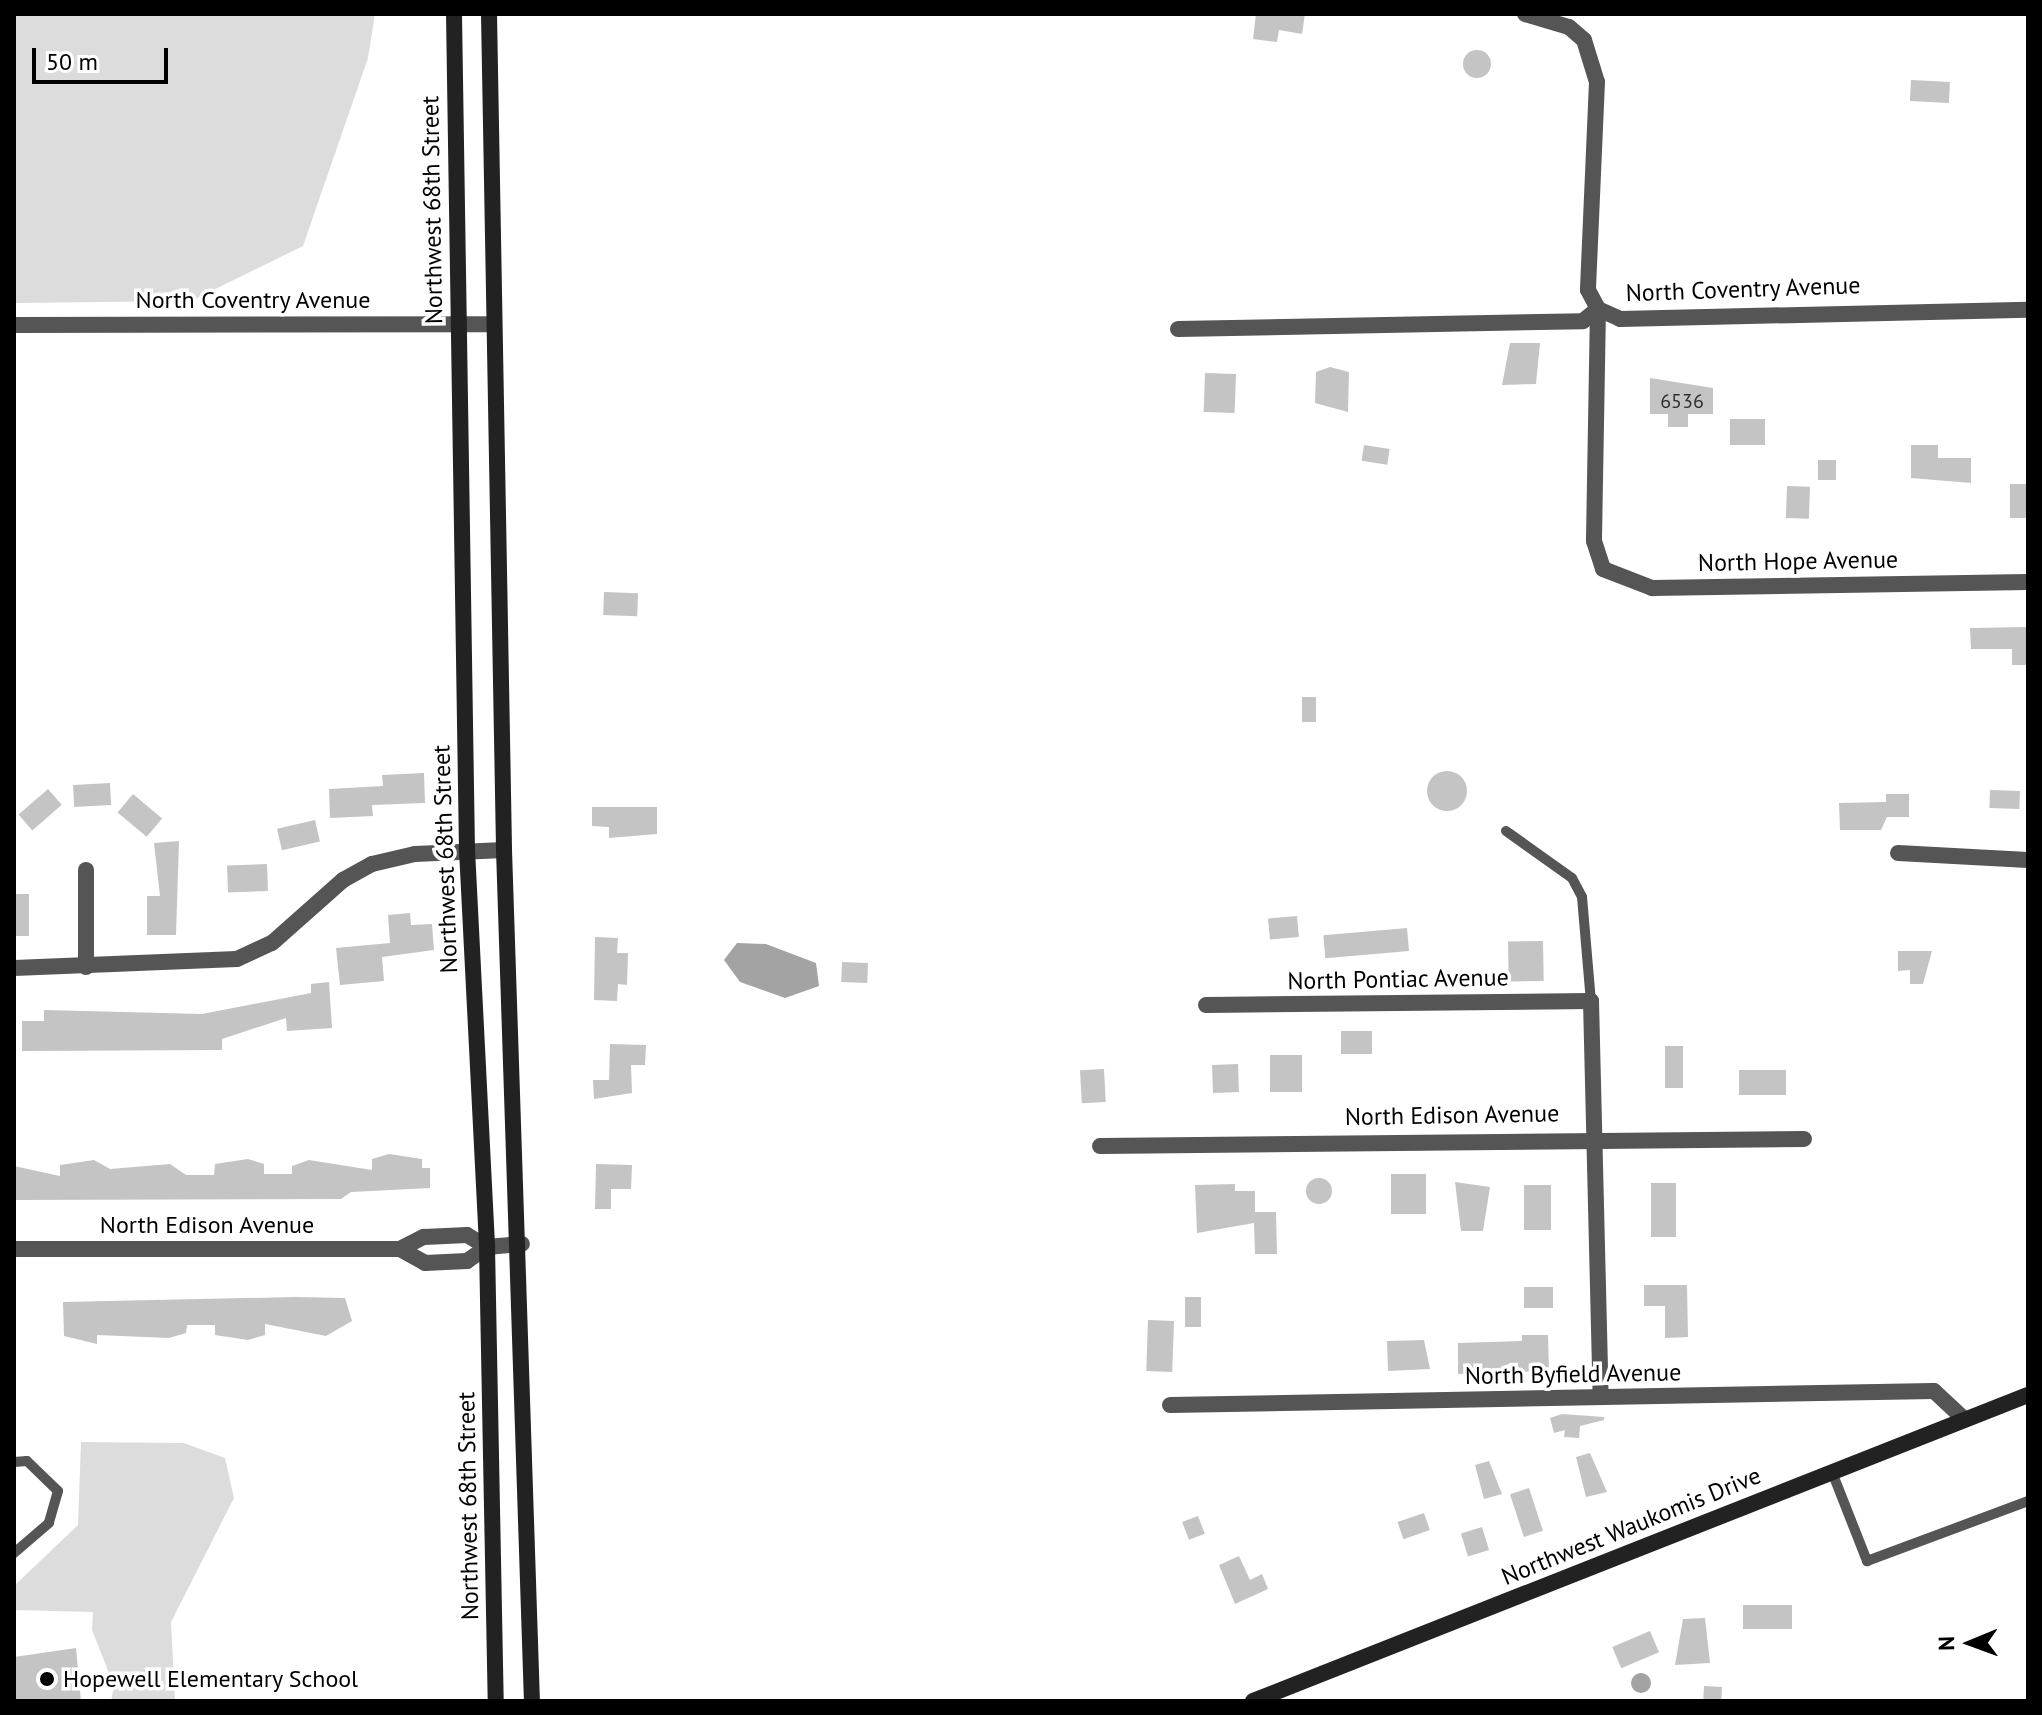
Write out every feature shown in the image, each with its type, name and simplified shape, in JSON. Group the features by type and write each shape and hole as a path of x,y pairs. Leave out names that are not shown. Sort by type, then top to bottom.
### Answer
{"main road":[{"name":"Northwest 68th Street","path":"454,14 467,850 487,1247 496,1701"},
{"path":"489,14 492,324 504,850 522,1244 532,1701"},
{"name":"Northwest Waukomis Drive","path":"1253,1701 2028,1395"}],"street":[{"path":"1525,14 1569,27 1584,40 1597,82 1587,231 1588,290 1598,309"},
{"name":"North Coventry Avenue","path":"1178,329 1583,321 1598,309 1620,319 2028,310"},
{"name":"North Hope Avenue","path":"1598,309 1594,541 1603,569 1652,588 2028,582"},
{"name":"North Coventry Avenue","path":"14,325 492,324"},
{"path":"14,968 237,959 272,943 343,880 372,864 467,850 504,850"},
{"path":"1898,853 2028,860"},
{"path":"86,870 86,967"},
{"path":"1591,1001 1597,1137 1601,1397"},
{"name":"North Pontiac Avenue","path":"1206,1005 1591,1001"},
{"name":"North Edison Avenue","path":"1100,1146 1597,1137 1804,1139"},
{"name":"North Edison Avenue","path":"14,1249 400,1249 424,1237 467,1235 487,1247"},
{"name":"North Edison Avenue","path":"400,1249 425,1263 467,1261 487,1247 522,1244"},
{"name":"North Byfield Avenue","path":"1170,1405 1934,1391 1965,1420"}],"lane":[{"path":"1506,831 1572,878 1582,897 1591,1001"},
{"path":"14,1462 27,1461 58,1491 49,1523 14,1553"},
{"path":"14,1474 27,1461"},
{"path":"1832,1472 1867,1561 2028,1501"}],"shaded area":[{"path":"14,14 375,14 368,58 303,246 191,301 14,303"},
{"path":"737,943 766,944 816,963 819,986 785,998 740,982 724,960"},
{"path":"81,1442 184,1443 225,1458 234,1498 171,1622 175,1701 111,1701 114,1686 92,1630 93,1612 14,1610 14,1586 78,1525"},
{"path":"1641,1673 1648,1676 1651,1683 1648,1690 1641,1693 1634,1690 1631,1683 1634,1676"}],"building":[{"path":"1256,14 1305,14 1302,34 1279,30 1277,42 1253,39"},
{"path":"1477,50 1487,54 1491,64 1487,74 1477,78 1467,74 1463,64 1467,54"},
{"path":"1911,80 1950,82 1949,103 1910,101"},
{"path":"1510,343 1540,343 1536,384 1502,385"},
{"path":"1330,367 1349,372 1348,412 1315,403 1316,372"},
{"path":"1205,373 1236,374 1235,413 1204,412"},
{"path":"1650,378 1713,388 1713,414 1688,414 1688,427 1668,427 1668,414 1650,414"},
{"path":"1730,419 1765,419 1765,445 1730,445"},
{"path":"1364,445 1390,449 1387,465 1361,461"},
{"path":"1911,445 1938,445 1938,458 1971,458 1971,483 1911,478"},
{"path":"1818,460 1836,460 1836,480 1818,480"},
{"path":"2010,484 2028,484 2028,518 2010,518"},
{"path":"1787,486 1810,487 1809,519 1786,518"},
{"path":"604,592 638,593 637,616 603,615"},
{"path":"2028,627 2028,665 2012,665 2012,649 1971,649 1970,628"},
{"path":"1302,697 1316,697 1316,722 1302,722"},
{"path":"1447,771 1461,777 1467,791 1461,805 1447,811 1433,805 1427,791 1433,777"},
{"path":"424,773 425,803 372,805 373,816 330,818 329,789 383,786 382,775"},
{"path":"110,783 111,805 74,807 73,785"},
{"path":"48,789 62,805 32,830 19,815"},
{"path":"1990,790 2020,791 2019,809 1989,808"},
{"path":"133,794 162,818 147,837 118,812"},
{"path":"1886,794 1909,794 1909,817 1887,817 1881,830 1840,830 1839,803 1886,802"},
{"path":"592,807 657,807 657,834 609,838 609,827 592,826"},
{"path":"315,820 320,841 282,850 277,829"},
{"path":"179,841 176,935 147,935 147,896 160,896 154,843"},
{"path":"267,864 268,891 228,892 227,865"},
{"path":"14,894 29,894 29,936 14,936"},
{"path":"410,913 411,925 432,924 434,950 382,957 384,981 340,985 336,948 390,943 388,915"},
{"path":"1297,916 1299,937 1270,939 1268,919"},
{"path":"1407,928 1409,951 1325,958 1323,935"},
{"path":"595,937 618,938 617,953 628,953 627,985 618,984 617,1001 594,1000"},
{"path":"1543,941 1544,981 1509,982 1508,942"},
{"path":"1898,951 1932,951 1923,984 1910,984 1910,970 1898,971"},
{"path":"842,962 868,963 867,983 841,982"},
{"path":"329,982 332,1028 287,1031 286,1018 222,1039 222,1050 22,1051 22,1021 44,1021 44,1010 202,1014 311,993 311,984"},
{"path":"1341,1031 1372,1031 1372,1054 1341,1054"},
{"path":"610,1044 646,1045 645,1065 631,1065 632,1093 594,1099 593,1080 609,1080"},
{"path":"1665,1046 1683,1046 1683,1088 1665,1088"},
{"path":"1270,1055 1302,1055 1302,1092 1270,1092"},
{"path":"1238,1064 1239,1092 1213,1093 1212,1065"},
{"path":"1104,1069 1106,1102 1082,1103 1080,1070"},
{"path":"1739,1070 1786,1070 1786,1095 1739,1095"},
{"path":"389,1154 422,1159 422,1168 430,1168 430,1188 351,1192 341,1199 14,1200 14,1166 60,1176 60,1165 94,1160 110,1169 170,1164 186,1175 214,1175 215,1164 248,1159 264,1164 264,1174 292,1174 292,1166 309,1160 372,1170 372,1159"},
{"path":"596,1164 632,1165 631,1189 611,1189 611,1209 595,1209"},
{"path":"1391,1174 1426,1174 1426,1214 1391,1214"},
{"path":"1319,1178 1328,1182 1332,1191 1328,1200 1319,1204 1310,1200 1306,1191 1310,1182"},
{"path":"1455,1182 1490,1187 1483,1231 1461,1231"},
{"path":"1651,1183 1676,1183 1676,1237 1651,1237"},
{"path":"1235,1184 1235,1191 1255,1191 1255,1212 1276,1212 1277,1254 1255,1254 1254,1223 1197,1233 1195,1185"},
{"path":"1524,1185 1551,1185 1551,1230 1524,1230"},
{"path":"1644,1285 1687,1285 1688,1337 1665,1338 1665,1306 1644,1306"},
{"path":"1524,1287 1553,1287 1553,1308 1524,1308"},
{"path":"1185,1297 1201,1297 1201,1327 1185,1327"},
{"path":"345,1298 352,1321 326,1336 265,1324 265,1335 248,1340 215,1335 215,1325 187,1325 186,1333 169,1338 97,1335 97,1344 64,1336 63,1302"},
{"path":"1148,1320 1174,1321 1172,1372 1146,1371"},
{"path":"1522,1335 1548,1335 1549,1371 1458,1374 1458,1343 1522,1341"},
{"path":"1424,1340 1430,1369 1388,1371 1387,1341"},
{"path":"1562,1414 1604,1417 1604,1420 1580,1426 1579,1438 1564,1437 1565,1430 1554,1433 1550,1418"},
{"path":"1590,1453 1607,1492 1586,1497 1576,1457"},
{"path":"1489,1461 1502,1494 1484,1499 1475,1465"},
{"path":"1529,1488 1543,1531 1524,1537 1510,1494"},
{"path":"1424,1513 1430,1530 1403,1539 1398,1522"},
{"path":"1198,1516 1205,1534 1189,1540 1182,1522"},
{"path":"1482,1527 1489,1550 1468,1556 1461,1533"},
{"path":"1239,1556 1250,1580 1262,1574 1268,1589 1235,1604 1219,1565"},
{"path":"1743,1605 1792,1605 1792,1629 1743,1629"},
{"path":"1705,1618 1710,1663 1675,1665 1683,1619"},
{"path":"1650,1631 1659,1652 1621,1668 1612,1647"},
{"name":"Hopewell Elementary School","path":"76,1648 81,1701 14,1701 14,1657"},
{"path":"1704,1686 1722,1687 1721,1701 1703,1701"}],"place":[{"name":"Hopewell Elementary School","path":"47,1679"}]}
